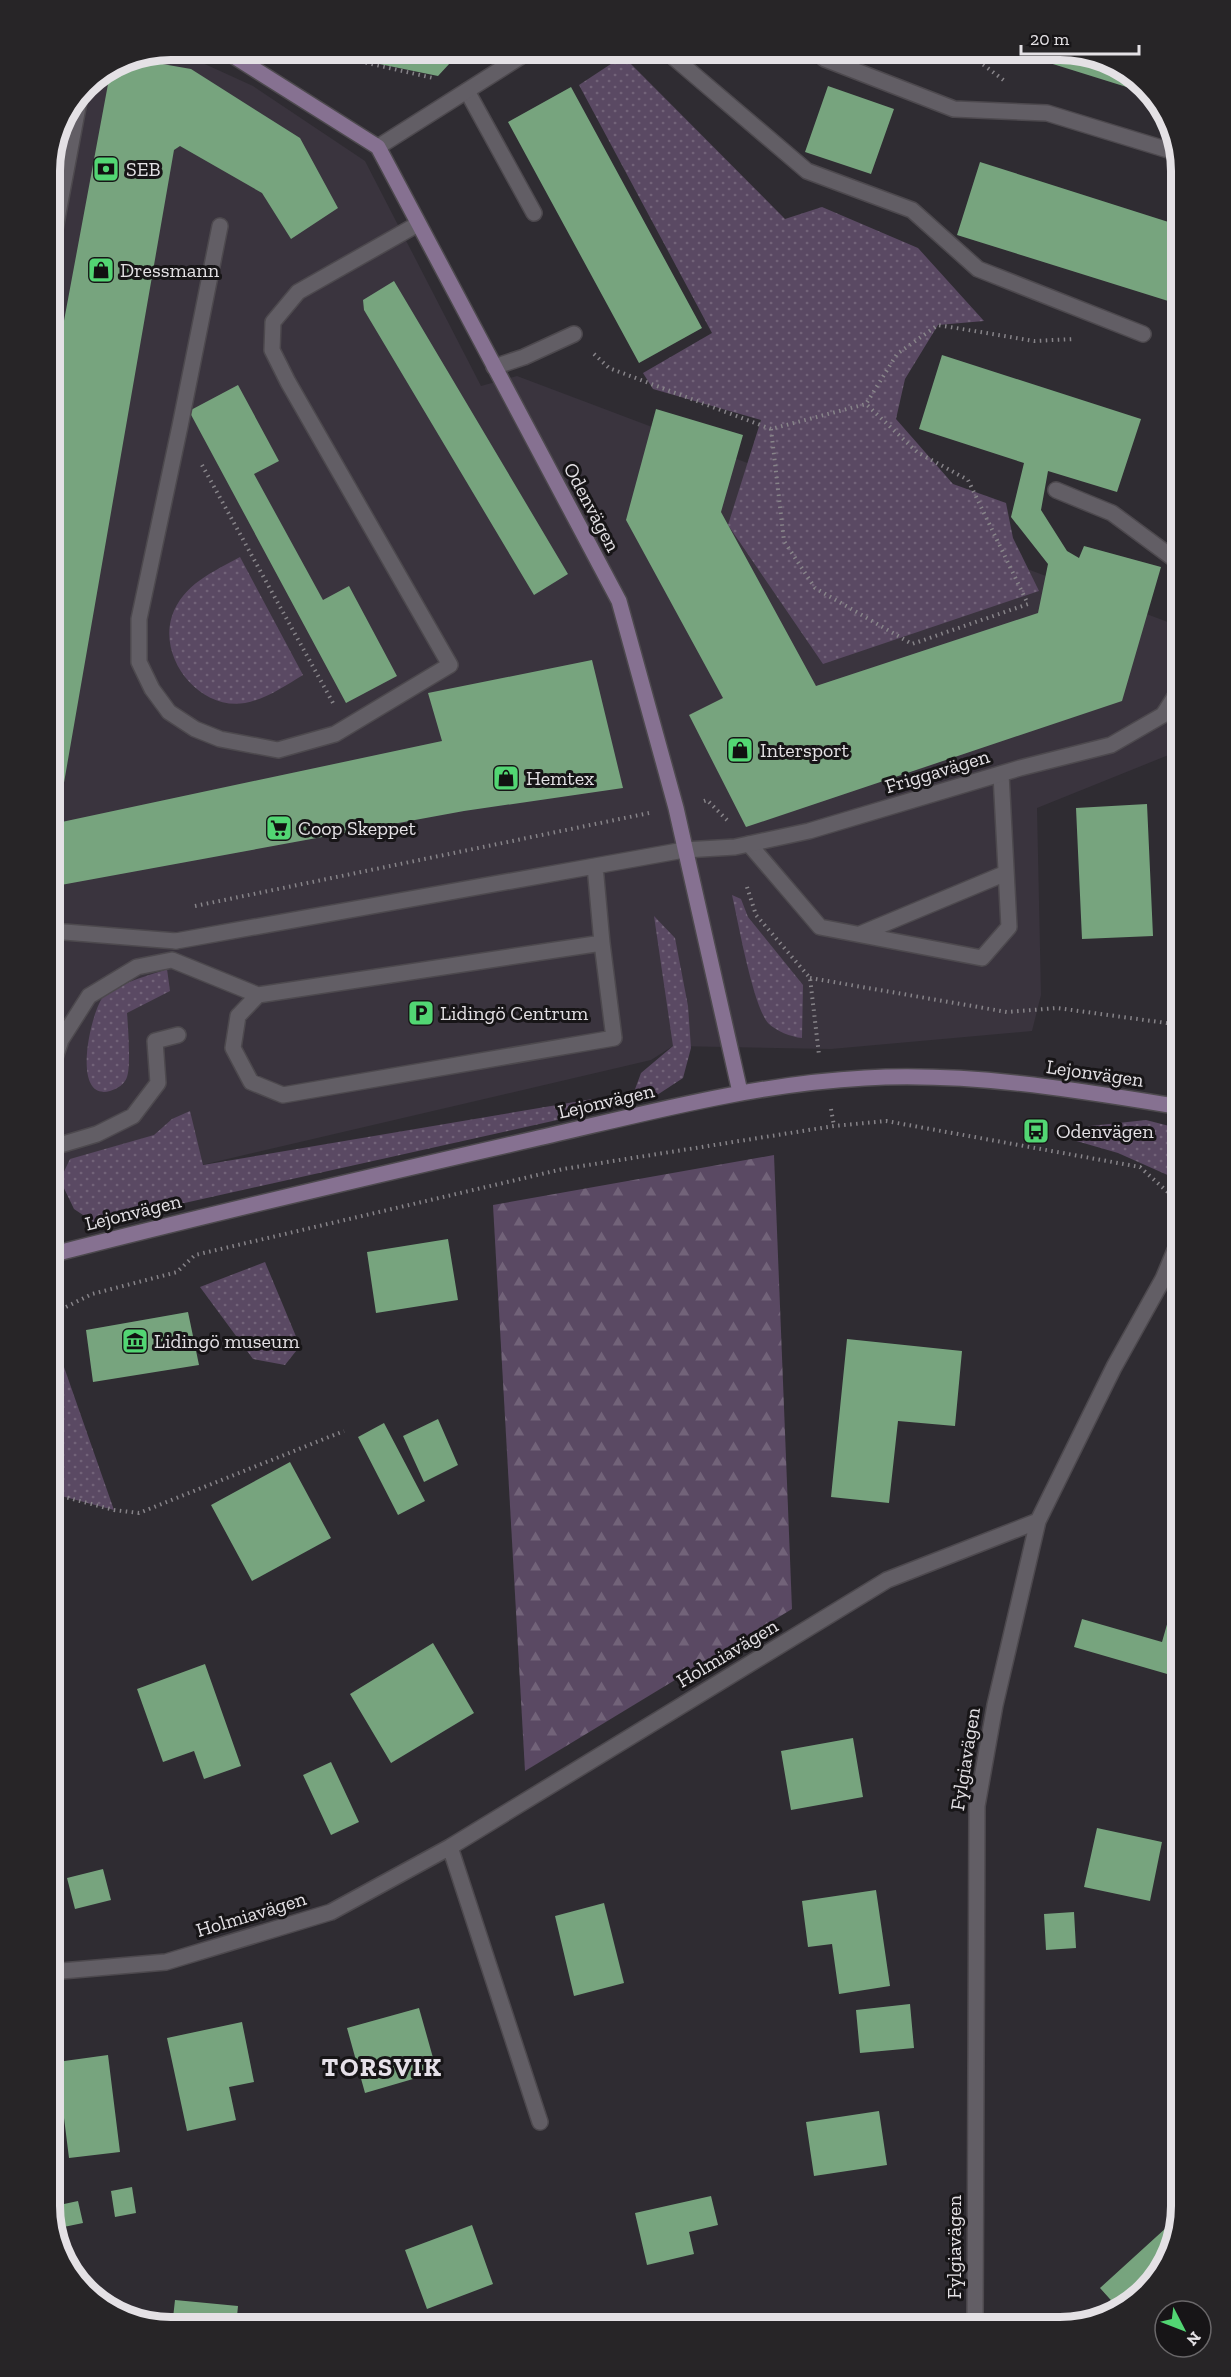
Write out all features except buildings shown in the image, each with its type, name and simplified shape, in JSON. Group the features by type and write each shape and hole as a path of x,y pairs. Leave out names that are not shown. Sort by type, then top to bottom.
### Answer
{"street":[{"path":"240,60 378,147 515,60"},
{"path":"677,60 807,171 912,210 978,269 1143,334"},
{"path":"828,60 954,109 1047,113 1169,150"},
{"path":"461,94 534,213"},
{"path":"60,203 77,112"},
{"name":"Odenvägen","path":"378,147 619,601 676,808 740,1092"},
{"path":"220,226 139,619 139,662 153,689 169,712 195,729 220,739 278,750 335,734 450,664 288,382 272,350 273,322 298,292 418,224"},
{"path":"494,367 524,357 574,334"},
{"path":"1056,490 1112,513 1171,556"},
{"name":"Friggavägen","path":"60,932 176,940 684,850 735,847 809,831 1001,774 1111,745 1163,715 1171,703"},
{"path":"749,844 820,927 982,958 1009,927 1001,774"},
{"path":"258,995 238,1016 233,1048 251,1082 283,1095 614,1038 595,866"},
{"path":"859,934 1006,873"},
{"path":"60,1040 89,996 137,967 172,960 258,995 602,943"},
{"path":"60,1145 97,1134 133,1116 158,1083 154,1041 178,1035"},
{"name":"Lejonvägen","path":"60,1252 266,1200 740,1092 865,1078 952,1078 1069,1088 1171,1105"},
{"name":"Fylgiavägen","path":"975,2317 977,1806 995,1705 1038,1521 1114,1367 1171,1261"},
{"name":"Holmiavägen","path":"60,1971 166,1962 331,1912 450,1847 887,1580 1038,1521"},
{"path":"450,1847 540,2122"}],"path":[{"path":"354,60 443,80 461,94"},
{"path":"574,334 609,368 771,429 866,404 897,354 938,325 1034,341 1078,338"},
{"path":"1143,334 1171,339"},
{"path":"771,429 784,541 814,588 912,644 1028,604 968,480 917,452 866,404"},
{"path":"180,426 346,727"},
{"path":"810,978 1007,1012 1057,1008 1171,1024"},
{"path":"60,1310 92,1294 177,1272 195,1255 563,1169 834,1126 886,1121 1140,1167 1171,1194"},
{"path":"60,1496 114,1510 139,1513 345,1431"}],"shaded area":[{"path":"196,60 253,86 365,161 481,386 517,376 1171,623 1171,754 1037,808 1041,995 1032,1031 831,1049 673,1046 651,1060 202,1165 60,1185 60,164 68,129 83,103 98,88 122,71 157,61"}],"green space":[{"path":"617,60 627,60 785,219 822,207 918,248 984,321 938,325 905,379 896,419 953,484 1006,503 1013,538 1039,591 823,664 728,525 761,420 653,389 643,373 712,333 579,85"},
{"path":"240,557 303,675 260,698 245,703 228,703 213,699 186,679 171,649 169,632 172,616 183,595 200,580"},
{"path":"732,895 741,899 748,917 803,985 802,1038 775,1029 762,1014 752,982"},
{"path":"654,916 675,938 688,1006 691,1048 683,1078 651,1099 95,1223 74,1209 60,1180 70,1159 154,1135 172,1119 190,1111 203,1165 634,1092 641,1073 673,1046"},
{"path":"167,969 170,991 127,1013 129,1056 126,1080 113,1090 97,1091 90,1082 87,1052 99,1004 109,992 134,980"},
{"path":"1146,1120 1171,1126 1171,1177 1118,1153 1073,1140 1072,1128"},
{"path":"774,1155 792,1609 525,1771 493,1205"},
{"path":"265,1262 300,1346 285,1365 253,1359 200,1287"},
{"path":"60,1356 114,1510 60,1496"}],"place":[{"name":"SEB","path":"106,169"},
{"name":"Dressmann","path":"101,270"},
{"name":"Intersport","path":"740,750"},
{"name":"Hemtex","path":"506,778"},
{"name":"Coop Skeppet","path":"279,828"},
{"name":"Lidingö Centrum","path":"421,1013"},
{"name":"Odenvägen","path":"1036,1131"},
{"name":"Lidingö museum","path":"135,1341"}],"district":[{"name":"TORSVIK","path":"382,2067"}]}
